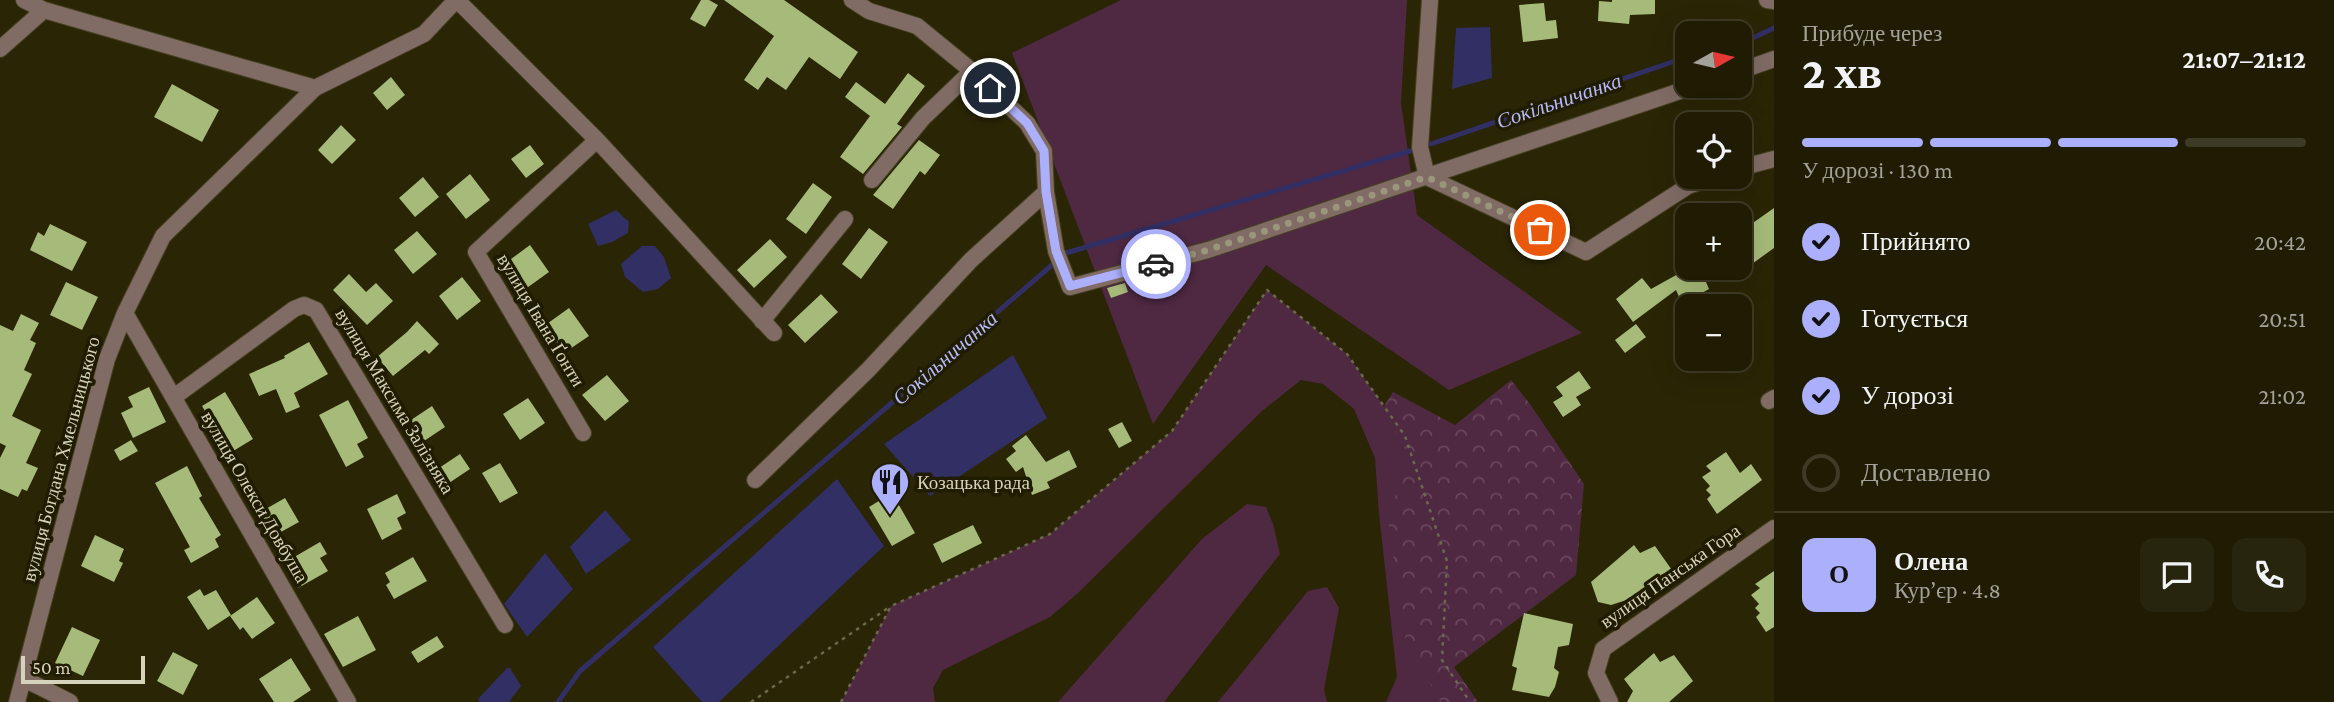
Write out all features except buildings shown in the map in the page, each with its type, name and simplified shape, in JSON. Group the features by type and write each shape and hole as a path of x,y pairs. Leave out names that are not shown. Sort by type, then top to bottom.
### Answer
{"street":[{"path":"24,0 44,10 314,88"},
{"path":"456,0 597,140 768,327 845,219"},
{"name":"вулиця Богдана Хмельницького","path":"17,702 107,359 125,313 163,236 314,88 424,34 456,0"},
{"path":"852,0 869,10 917,26 972,71 1027,123 1044,151 1046,192 1058,256 1070,286 1208,250 1675,93"},
{"path":"1427,177 1420,148 1430,0"},
{"path":"1767,0 1774,1"},
{"path":"0,49 44,10"},
{"path":"1752,67 1774,59"},
{"path":"872,180 923,118 972,71"},
{"name":"вулиця Івана Ґонти","path":"583,433 476,252 597,140"},
{"path":"1752,165 1774,159"},
{"path":"1427,177 1586,252 1683,189"},
{"path":"755,480 868,370 971,260 1046,192"},
{"name":"вулиця Максима Залізняка","path":"174,397 294,309 303,305 316,310 505,625"},
{"name":"вулиця Олекси Довбуша","path":"125,313 348,702"},
{"name":"вулиця Панська Гора","path":"1610,702 1597,673 1603,649 1774,528"},
{"path":"24,679 70,702"}],"path":[{"path":"751,702 891,606 1050,534 1172,431 1267,290 1347,354 1405,436 1447,561 1442,660 1470,702"},
{"path":"841,702 891,606"}],"green space":[{"path":"1121,0 1407,0 1401,103 1417,215 1582,333 1449,390 1266,265 1153,424 1012,53"},
{"path":"1267,290 1347,354 1405,436 1447,561 1442,660 1470,702 1386,702 1397,677 1375,458 1354,409 1323,384 1301,380 1262,411 1078,593 1050,617 943,670 933,688 935,702 841,702 891,606 1050,534 1172,431"},
{"path":"1511,380 1584,484 1576,575 1454,667 1478,702 1441,702 1406,642 1387,513 1412,462 1383,408 1393,392 1455,425"},
{"path":"1247,504 1266,507 1280,554 1164,702 1058,702 1202,539"},
{"path":"1327,587 1339,608 1324,690 1327,702 1218,702 1308,591"}],"shaded area":[{"path":"1490,27 1492,78 1452,89 1456,28"},
{"path":"616,210 629,222 628,233 598,246 588,224"},
{"path":"642,246 655,246 664,257 671,278 658,289 643,292 625,277 621,264"},
{"path":"1013,355 1047,418 930,496 884,444"},
{"path":"837,479 884,546 719,702 702,702 653,647"},
{"path":"605,510 631,540 586,574 570,547"},
{"path":"545,553 573,589 527,637 504,604"},
{"path":"510,668 521,686 509,702 480,702 478,699"}],"waterway":[{"name":"Сокільничанка","path":"1752,38 1774,28"},
{"name":"Сокільничанка","path":"1431,144 1675,61"},
{"name":"Сокільничанка","path":"558,702 580,671 1066,253 1410,151"}],"way so far":[{"path":"1156,264 1208,250 1427,177 1540,230"}],"place":[{"name":"Козацька рада","path":"890,516"}],"route":[{"path":"990,88 1027,123 1044,151 1046,192 1056,251 1070,286 1156,264"}]}
